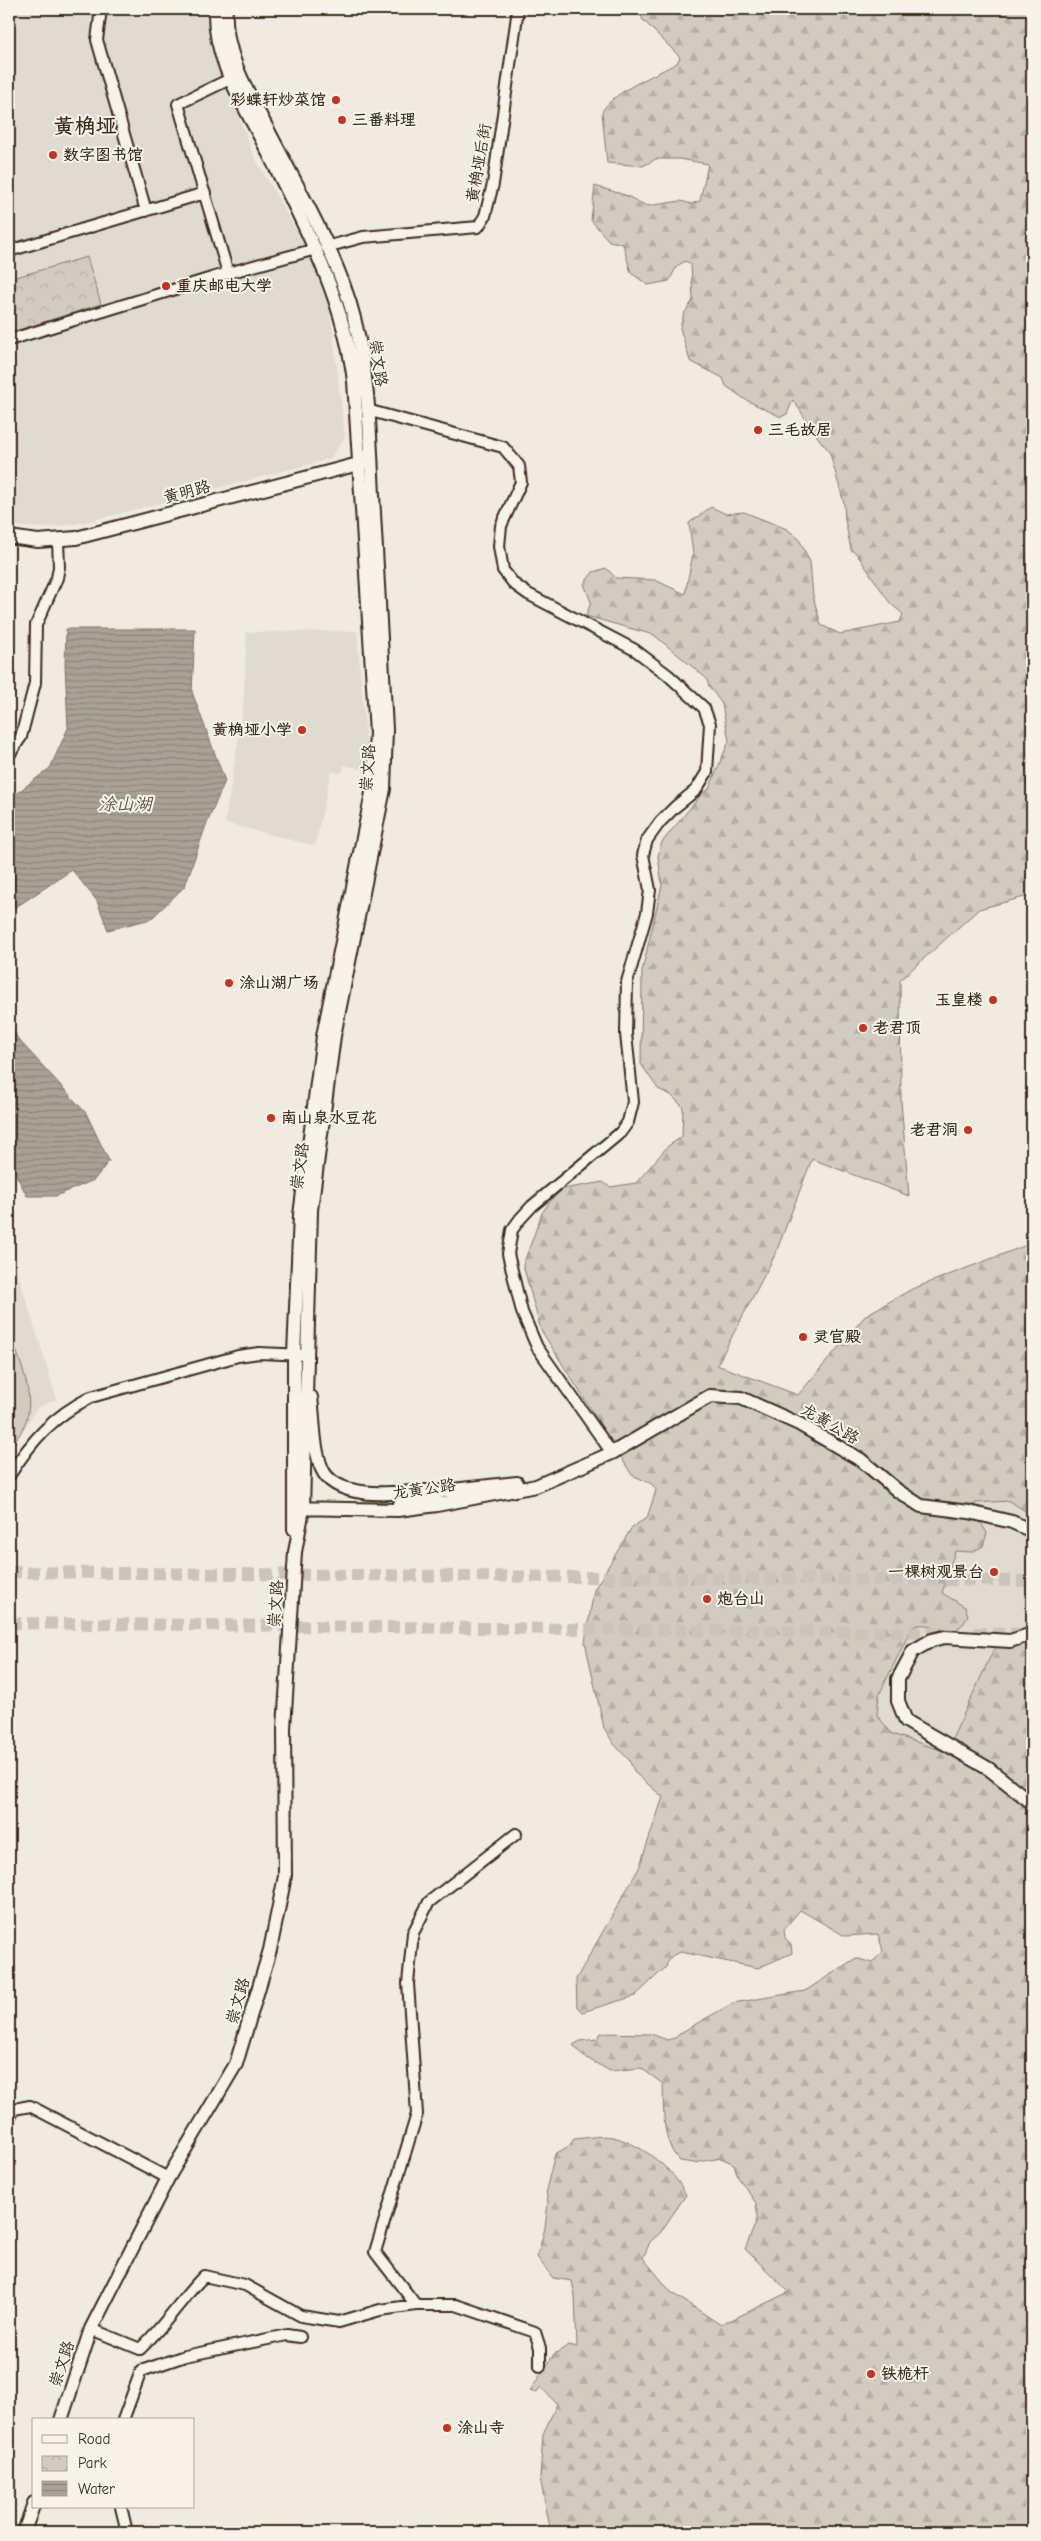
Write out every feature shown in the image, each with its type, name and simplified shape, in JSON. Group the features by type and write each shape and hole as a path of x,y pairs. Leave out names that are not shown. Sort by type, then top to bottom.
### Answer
{"main road":[{"name":"崇文路","path":"215,9 219,43 230,79 321,248 348,340 366,462"},
{"name":"崇文路","path":"62,2418 91,2329 168,2178 236,2064 270,1950 285,1876 284,1728 298,1505 300,1214 323,1036 376,769 366,462 367,410 362,356 354,316 239,75 229,40 226,9"},
{"name":"黄明路","path":"9,537 58,541 366,462"},
{"path":"300,1355 319,1460 329,1480 336,1484 361,1491 392,1493 443,1491"},
{"name":"龙黄公路","path":"298,1505 398,1510 453,1502 503,1489 548,1482 612,1453 710,1396 741,1398 799,1424 862,1460 898,1491 921,1506 995,1518 1032,1530"},
{"name":"龙黄公路","path":"298,1505 397,1505 443,1491 503,1489"},
{"path":"443,1491 438,1495 440,1499 453,1502"},
{"path":"1032,1634 1010,1641 945,1637 932,1640 913,1651 898,1679 898,1701 906,1721 989,1769 1032,1803"},
{"path":"24,2532 32,2508"}],"street":[{"path":"101,9 97,40 146,210"},
{"name":"黄桷垭后街","path":"321,248 363,237 468,230 478,227 485,216 494,184 518,9"},
{"path":"228,273 178,104 230,79"},
{"path":"9,251 205,193"},
{"path":"9,340 228,273 321,248"},
{"path":"367,410 503,447 519,466 521,482 501,526 498,546 503,570 508,577 528,594 635,650 668,674 704,708 710,724 707,772 696,790 660,822 647,840 643,855 650,890 647,912 626,982 626,1034 632,1102 628,1122 620,1133 532,1206 512,1230 509,1241 510,1271 522,1312 537,1347 612,1453"},
{"path":"9,755 20,737 35,682 36,625 57,578 59,567 58,541"},
{"path":"9,1476 29,1446 53,1420 69,1408 91,1397 231,1357 259,1353 300,1355"},
{"path":"416,2305 375,2252 417,2114 408,1983 413,1933 429,1902 516,1834"},
{"path":"9,2118 14,2109 30,2106 168,2178"},
{"path":"91,2329 140,2349 157,2333 181,2299 204,2276 245,2285 300,2316 339,2322 380,2310 416,2305 456,2305 535,2332 540,2348 540,2366"},
{"path":"125,2418 141,2372 186,2356 287,2335 300,2337"},
{"path":"121,2508 127,2532"}],"shaded area":[{"name":"重庆邮电大学","path":"9,9 204,9 212,44 254,156 316,265 330,308 345,437 330,459 87,522 46,528 9,526"},
{"name":"黄桷垭小学","path":"357,631 367,751 366,770 344,765 342,773 331,772 315,846 225,823 243,709 247,632"},
{"path":"9,1245 57,1399 37,1408 9,1452"},
{"path":"1009,1501 1032,1515 1032,1640 993,1651 946,1752 892,1734 877,1715 879,1695 912,1627 921,1623 941,1633 965,1607 942,1593 955,1551 972,1552 987,1533 973,1510 975,1503"}],"green space":[{"path":"638,9 1032,9 1032,895 979,909 900,980 901,1101 909,1196 812,1159 775,1255 717,1365 798,1395 866,1315 912,1289 1032,1243 1032,1515 1009,1501 975,1503 973,1510 987,1533 983,1546 972,1552 955,1551 942,1593 965,1607 968,1615 964,1623 946,1638 930,1626 917,1625 912,1627 879,1695 877,1715 892,1734 946,1752 993,1651 998,1646 1032,1640 1032,2532 551,2532 540,2478 543,2434 557,2404 541,2387 536,2393 530,2391 554,2354 569,2345 577,2347 575,2296 572,2281 553,2278 537,2257 545,2228 548,2202 546,2190 555,2154 569,2146 574,2139 604,2136 624,2140 656,2159 681,2185 686,2195 660,2233 650,2242 643,2258 671,2292 721,2325 789,2292 745,2249 757,2220 756,2203 738,2177 734,2164 721,2158 694,2163 680,2161 669,2144 667,2135 663,2084 641,2068 610,2071 583,2056 573,2045 580,2041 597,2039 601,2033 651,2034 667,2040 675,2038 682,2032 733,2003 805,1991 856,1958 872,1963 883,1951 878,1934 845,1936 800,1910 784,1929 785,1938 791,1944 792,1953 758,1968 681,1952 673,1955 668,1960 666,1967 635,1996 582,2012 577,2007 576,1979 639,1868 663,1797 635,1773 629,1760 614,1744 604,1728 585,1642 594,1590 632,1527 647,1518 656,1490 652,1484 632,1475 541,1330 523,1265 542,1213 551,1200 563,1189 603,1182 610,1187 636,1183 668,1146 682,1137 683,1107 671,1095 658,1089 641,1064 642,971 662,885 658,856 662,842 701,795 709,789 729,741 722,704 709,686 706,678 654,635 586,616 591,602 584,584 593,572 606,568 616,578 655,580 685,594 693,554 689,523 711,507 726,514 744,512 787,529 799,539 810,562 813,596 821,625 840,634 900,622 903,614 890,603 856,553 851,550 845,520 844,503 829,450 793,400 787,414 781,417 746,400 726,386 723,378 690,361 680,328 684,314 693,300 691,264 685,261 677,266 669,281 648,285 631,273 623,244 609,241 591,220 595,186 625,195 647,206 681,201 691,204 700,201 708,164 680,159 656,159 643,166 607,163 602,112 615,97 677,63 680,57 643,20"},
{"path":"87,257 101,304 9,333 9,279"},
{"path":"9,1329 28,1390 29,1405 20,1433 9,1447"}],"water":[{"name":"涂山湖","path":"66,629 195,629 192,692 225,781 205,828 185,886 151,919 108,930 97,901 72,870 10,911 9,916 9,799 50,768 68,728 65,665"},
{"path":"9,1022 18,1039 86,1113 109,1161 94,1180 56,1196 27,1196 9,1161"}],"tunnel":[{"path":"9,1572 1032,1581"},
{"path":"9,1623 951,1633"},
{"path":"974,1633 1029,1634"}],"place":[{"name":"彩蝶轩炒菜馆","path":"336,100"},
{"name":"三番料理","path":"342,120"},
{"name":"数字图书馆","path":"53,155"},
{"name":"重庆邮电大学","path":"166,286"},
{"name":"三毛故居","path":"758,430"},
{"name":"黄桷垭小学","path":"302,730"},
{"name":"涂山湖广场","path":"229,983"},
{"name":"玉皇楼","path":"993,1000"},
{"name":"老君顶","path":"863,1028"},
{"name":"南山泉水豆花","path":"271,1118"},
{"name":"老君洞","path":"968,1130"},
{"name":"灵官殿","path":"803,1337"},
{"name":"一棵树观景台","path":"994,1572"},
{"name":"炮台山","path":"707,1599"},
{"name":"铁桅杆","path":"871,2374"},
{"name":"涂山寺","path":"447,2428"}],"district":[{"name":"黄桷垭","path":"85,126"}]}
